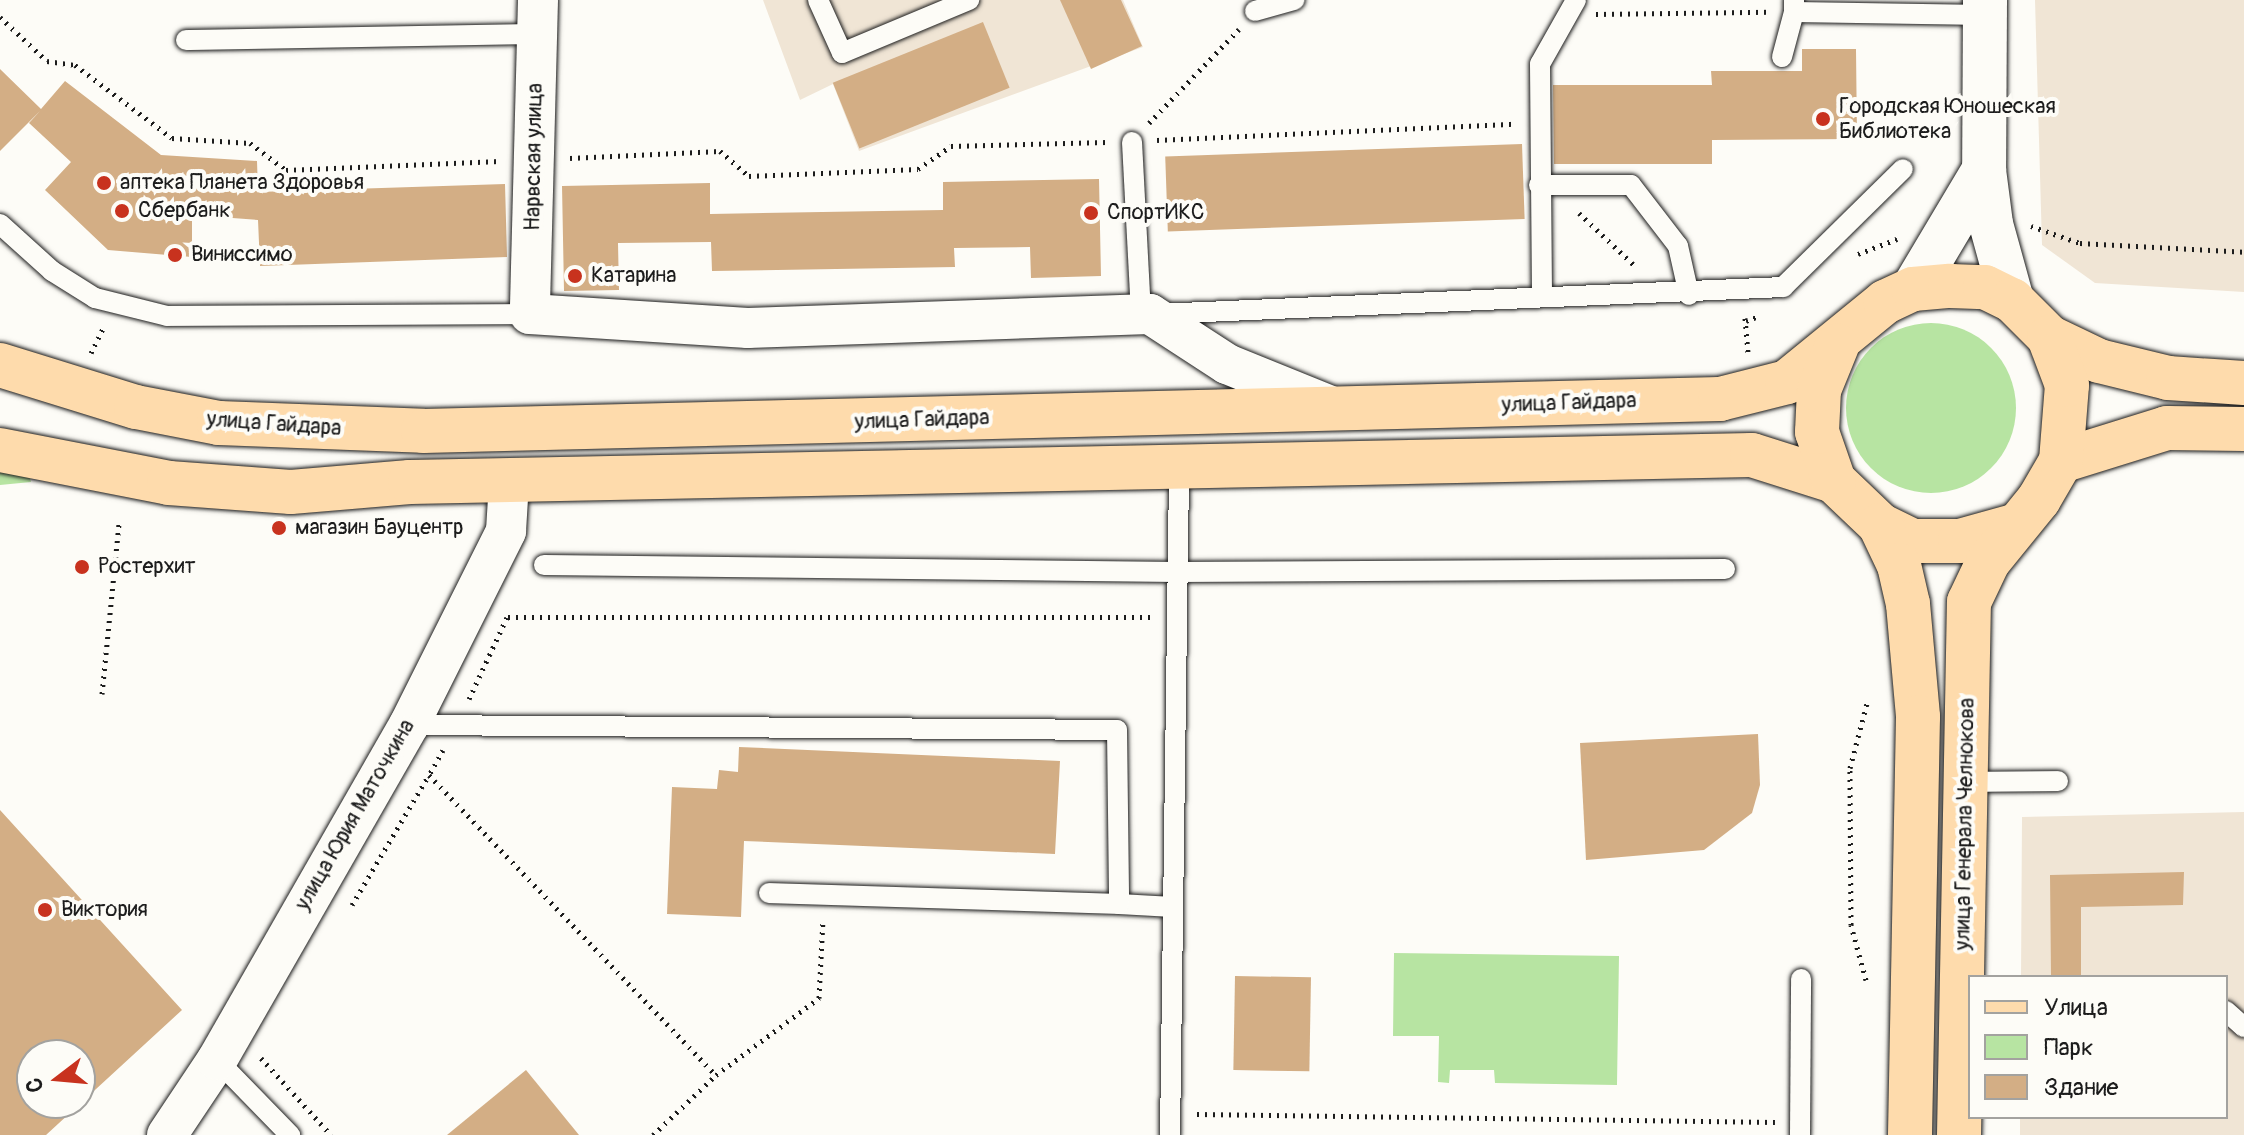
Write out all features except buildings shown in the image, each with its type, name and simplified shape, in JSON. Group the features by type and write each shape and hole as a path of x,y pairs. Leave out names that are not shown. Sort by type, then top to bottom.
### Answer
{"main road":[{"path":"1985,8 1984,170 1991,224 2012,300"},
{"path":"1913,289 1956,223 1984,170"},
{"name":"улица Гайдара","path":"0,365 136,407 219,423 311,429 525,433 1720,399 1787,382 1837,346 1885,302 1913,289 1985,287 2012,300 2049,337 2099,361 2168,378 2244,383"},
{"name":"улица Гайдара","path":"0,450 230,490 1179,470 1689,454 1752,455 1834,481 1880,525 1913,541 1960,541 2014,526 2039,499 2061,461 2067,385 2049,337"},
{"name":"улица Гайдара","path":"1834,481 1817,432 1819,390 1837,346"},
{"path":"2061,461 2167,428 2244,429"},
{"path":"1880,525 1899,565 1908,604 1918,717 1910,1135"},
{"name":"улица Генерала Челнокова","path":"1959,1135 1966,1016 1969,602 2014,526"}],"street":[{"name":"Нарвская улица","path":"530,314 538,17"},
{"path":"530,314 748,328 1145,314 1227,364 1345,411"},
{"name":"улица Юрия Маточкина","path":"167,1135 217,1060 409,725 506,531 509,482"}],"lane":[{"path":"818,0 842,53 969,0"},
{"path":"1255,11 1294,0"},
{"path":"1782,57 1794,6 1985,8"},
{"path":"1542,294 1547,185 1538,123 1540,64 1574,7"},
{"path":"186,40 538,17"},
{"path":"1132,142 1145,314 1542,294 1689,295 1783,287 1903,169"},
{"path":"1547,185 1631,185 1678,246 1689,295"},
{"path":"0,224 52,271 95,298 167,316 530,314"},
{"path":"1170,1135 1179,470"},
{"path":"544,565 1177,572 1725,569"},
{"path":"409,725 1117,730 1119,904"},
{"path":"1967,782 2058,781"},
{"path":"769,893 1173,907"},
{"path":"1800,1129 1801,979"},
{"path":"2228,1013 2244,1027"},
{"path":"217,1060 290,1135"}],"path":[{"path":"1574,7 1794,6"},
{"path":"1132,142 1255,11"},
{"path":"0,17 47,61 75,65 172,138 250,143 286,170 720,151 749,176 918,169 951,146 1132,142 1538,123"},
{"path":"1547,185 1634,264 1655,293"},
{"path":"1852,257 1901,238 1929,218 1956,223"},
{"path":"2027,224 2080,243 2244,252"},
{"path":"88,361 116,303"},
{"path":"1748,362 1746,321 1775,311"},
{"path":"102,694 119,523"},
{"path":"514,603 457,725 429,775 716,1075"},
{"path":"508,617 1176,617"},
{"path":"1866,980 1851,925 1850,768 1867,703"},
{"path":"653,1135 716,1075 819,998 824,894"},
{"path":"261,1058 331,1135"},
{"path":"1170,1114 1800,1129"}],"shaded area":[{"path":"763,0 1123,0 1143,47 859,151 833,84 800,100"},
{"path":"2035,0 2244,0 2244,292 2095,283 2042,245"},
{"path":"2244,812 2244,1135 2020,1135 2020,1119 2228,1119 2228,975 2021,975 2022,817"}],"green space":[{"path":"1931,323 1964,329 1991,348 2010,375 2016,408 2010,441 1991,468 1964,487 1931,493 1898,487 1871,468 1852,441 1846,408 1852,375 1871,348 1898,329"},
{"path":"0,472 29,475 31,482 0,485"},
{"path":"1394,953 1619,956 1617,1085 1495,1083 1494,1070 1450,1070 1449,1083 1438,1082 1439,1036 1393,1036"}],"place":[{"name":"Городская Юношеская Библиотека","path":"1823,119"},
{"name":"аптека Планета Здоровья","path":"104,183"},
{"name":"Сбербанк","path":"122,211"},
{"name":"СпортИКС","path":"1091,213"},
{"name":"Виниссимо","path":"175,255"},
{"name":"Катарина","path":"575,276"},
{"name":"магазин Бауцентр","path":"279,528"},
{"name":"Ростерхит","path":"82,567"},
{"name":"Виктория","path":"45,910"}]}
